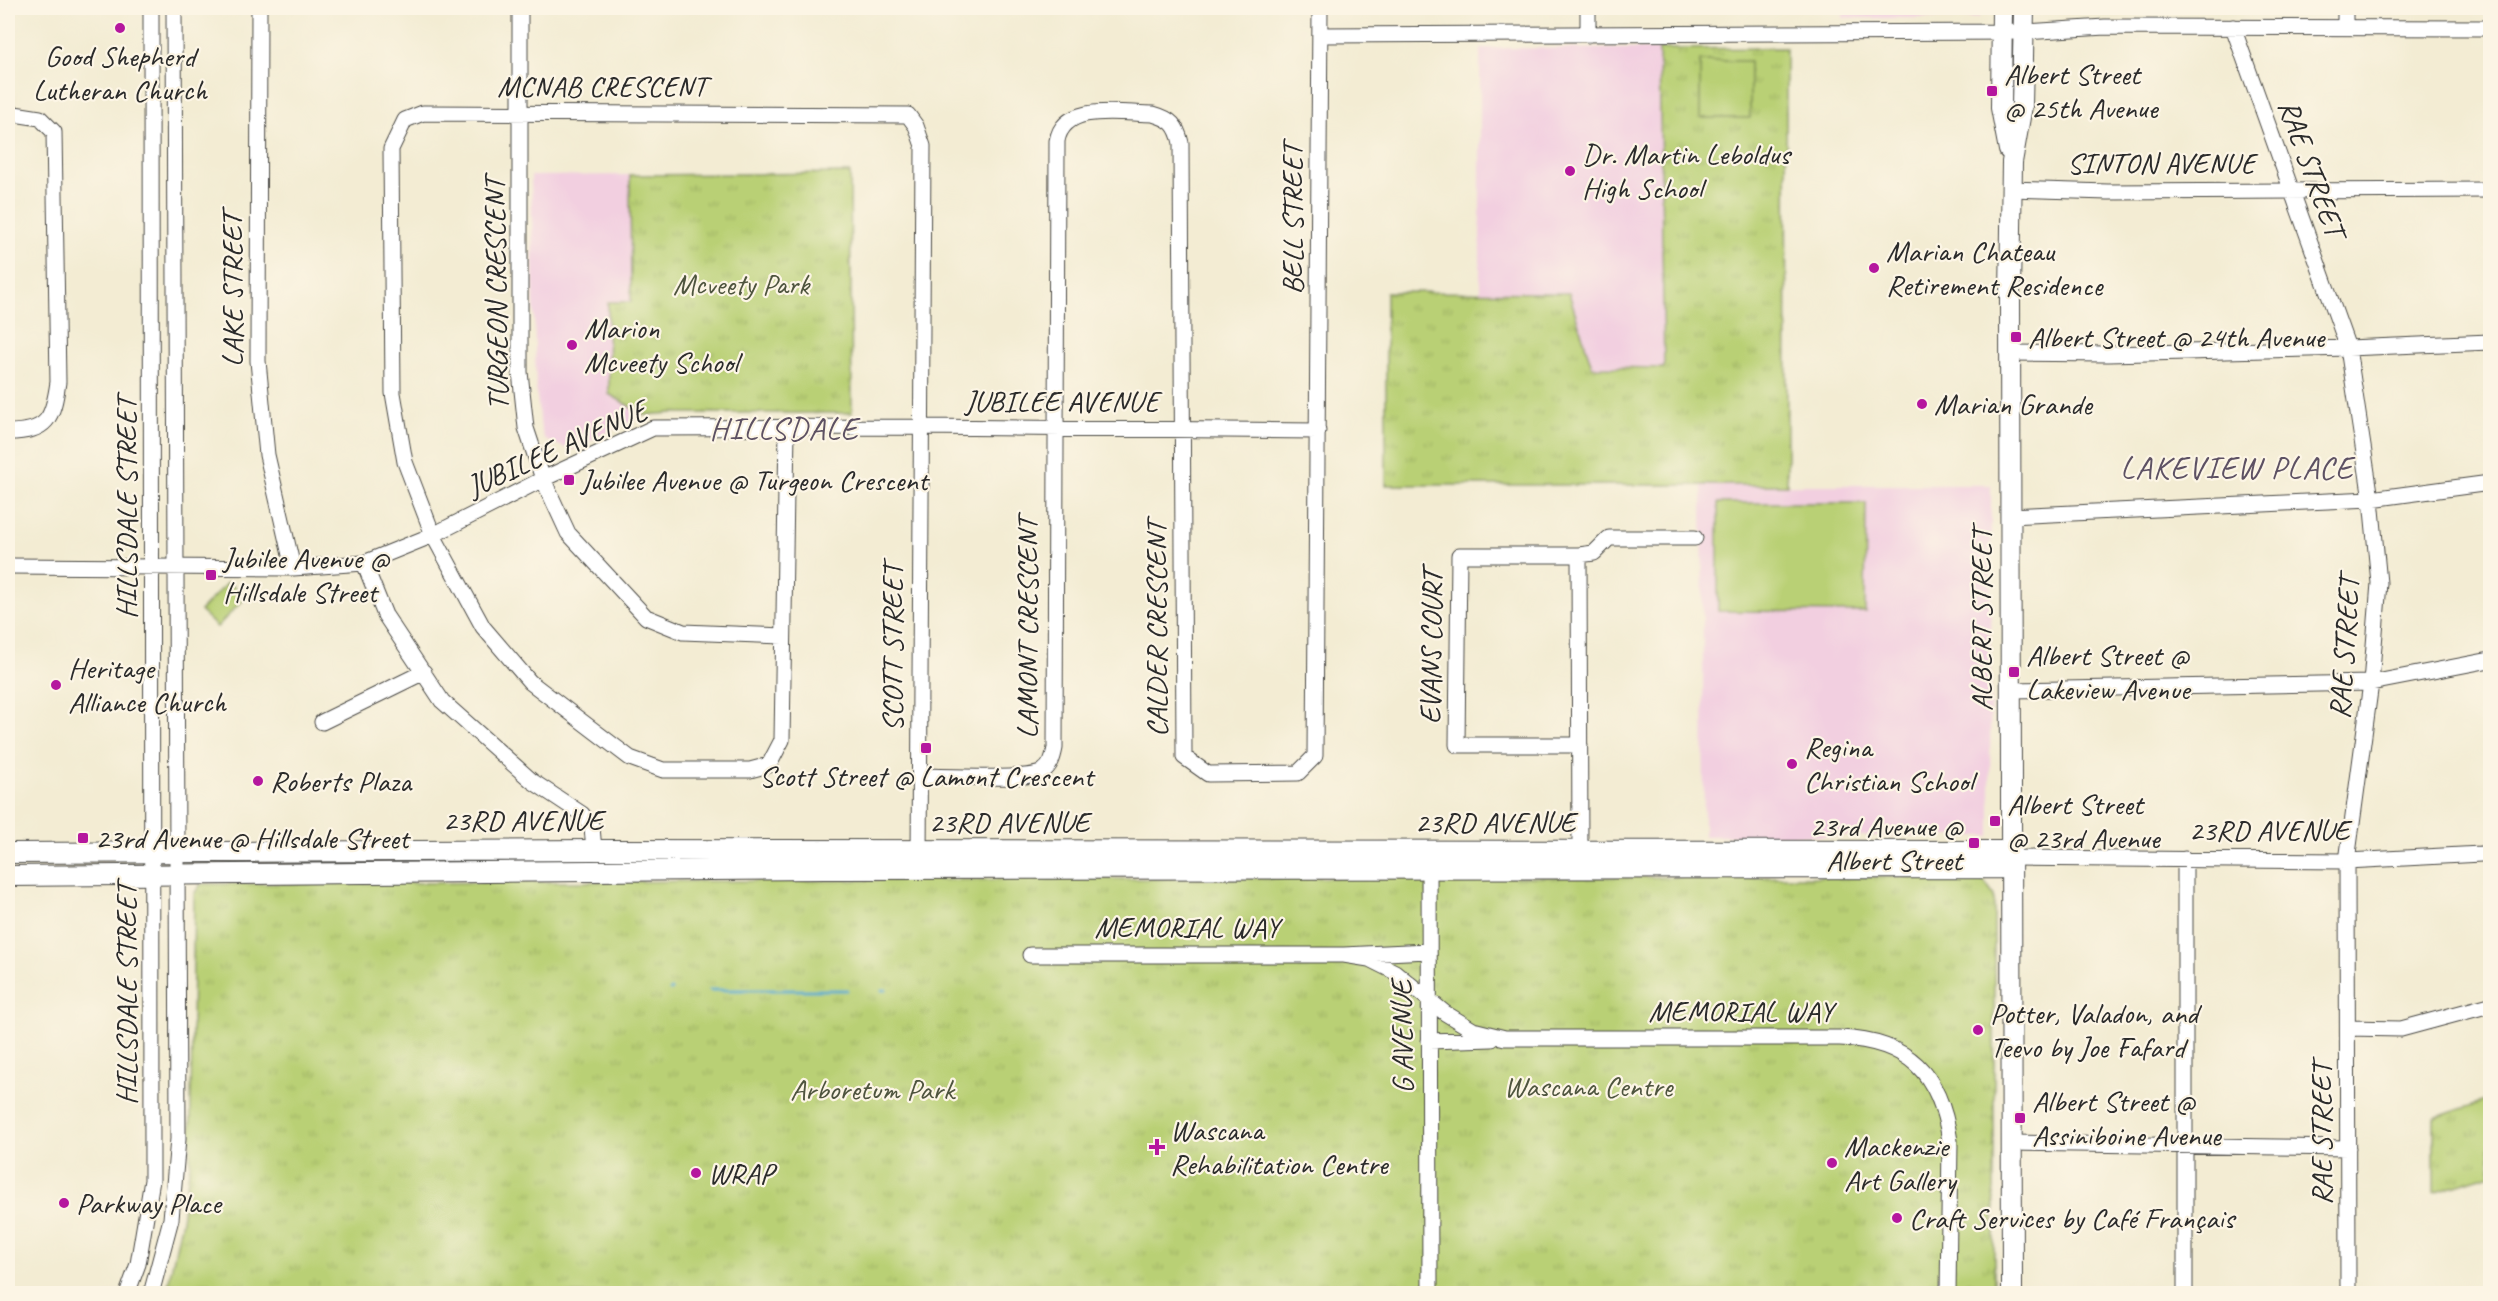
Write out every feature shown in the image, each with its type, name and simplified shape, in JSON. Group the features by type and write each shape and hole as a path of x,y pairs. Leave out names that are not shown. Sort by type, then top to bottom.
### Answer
{"main road":[{"name":"ALBERT STREET","path":"2002,8 2001,108 2012,162"},
{"name":"ALBERT STREET","path":"2012,1293 2010,353 2012,162 2022,106 2024,8"},
{"name":"23RD AVENUE","path":"8,853 594,850 919,861"},
{"name":"23RD AVENUE","path":"8,876 178,876 919,861 2011,859"}],"street":[{"name":"HILLSDALE STREET","path":"127,1293 138,1264 152,1180 151,8"},
{"name":"HILLSDALE STREET","path":"151,1293 168,1230 176,1176 178,853 174,8"},
{"name":"LAKE STREET","path":"259,8 258,362 267,455 293,568"},
{"name":"TURGEON CRESCENT","path":"520,8 520,372 526,428 543,479 567,533 646,617 683,632 783,636"},
{"name":"BELL STREET","path":"1318,431 1320,8"},
{"path":"1588,8 1588,35"},
{"path":"2345,8 2345,27"},
{"path":"1320,35 2024,32 2105,27 2490,28"},
{"name":"RAE STREET","path":"2233,27 2348,348 2371,499 2379,583 2371,683 2348,861 2348,1293"},
{"path":"8,113 40,118 54,132 58,382 53,413 44,424 8,432"},
{"name":"MCNAB CRESCENT","path":"783,636 782,740 769,765 750,770 663,770 630,758 530,682 483,627 433,535 405,462 393,393 391,149 405,120 423,113 908,115 916,126 923,146 920,427"},
{"name":"LAMONT CRESCENT","path":"920,776 1023,776 1041,773 1052,762 1055,748 1054,428 1057,141 1058,132 1071,118 1093,114 1153,114 1174,123 1179,132 1181,143 1182,428"},
{"name":"SINTON AVENUE","path":"2012,189 2108,192 2490,190"},
{"path":"2010,353 2108,354 2490,342"},
{"name":"SCOTT STREET","path":"919,861 920,427"},
{"name":"JUBILEE AVENUE","path":"8,566 293,568 364,563 433,535 543,479 653,428 1182,428 1318,431"},
{"path":"783,636 787,428"},
{"name":"CALDER CRESCENT","path":"1182,428 1184,757 1208,774 1298,773 1315,756 1318,431"},
{"path":"2010,516 2371,499 2490,483"},
{"path":"1580,860 1579,555 1593,553 1610,538 1695,538"},
{"name":"EVANS COURT","path":"1579,555 1459,555 1457,745 1580,745"},
{"path":"364,563 385,615 442,700 532,782 582,814 592,827 594,850"},
{"path":"2012,690 2371,683 2490,660"},
{"path":"322,722 424,672"},
{"name":"23RD AVENUE","path":"2011,859 2348,861 2481,854 2490,851"},
{"path":"2185,859 2183,1144 2185,1293"},
{"name":"G AVENUE","path":"1429,860 1430,1293"},
{"name":"MEMORIAL WAY","path":"1030,955 1344,954 1428,951"},
{"name":"MEMORIAL WAY","path":"1344,954 1369,959 1395,972 1429,1000 1473,1030 1505,1038 1840,1038 1872,1041 1904,1054 1928,1076 1937,1089 1947,1118 1950,1141 1948,1293"},
{"path":"2348,1028 2401,1029 2490,1005"},
{"path":"1429,1041 1505,1038"},
{"path":"2013,1143 2348,1148"}],"shaded area":[{"path":"1844,8 1979,8 1979,18 1843,18"},
{"name":"Dr. Martin Leboldus High School","path":"1480,48 1659,49 1664,368 1592,367 1569,293 1480,292"},
{"name":"Marion Mcveety School","path":"630,175 631,302 608,303 609,393 644,415 571,450 545,440 541,429 536,389 531,176"},
{"path":"1702,485 1991,485 1990,836 1704,836"}],"green space":[{"path":"1786,48 1787,485 1386,485 1386,292 1569,293 1592,367 1664,368 1659,49"},
{"path":"1700,61 1750,61 1750,118 1700,118"},
{"name":"Mcveety Park","path":"850,173 852,413 644,415 609,394 608,302 631,302 630,175"},
{"path":"1718,503 1866,503 1865,612 1718,611"},
{"path":"228,582 245,598 217,627 200,611"},
{"name":"Wascana Centre","path":"1447,877 1981,877 1994,896 1994,1293 166,1294 182,1220 190,1165 194,894 201,884"},
{"path":"2490,1099 2490,1174 2434,1192 2434,1118"}],"waterway":[{"path":"710,990 847,990"}],"place":[{"name":"Good Shepherd Lutheran Church","path":"120,28"},
{"name":"Albert Street @ 25th Avenue","path":"1992,91"},
{"name":"Dr. Martin Leboldus High School","path":"1570,171"},
{"name":"Marian Chateau Retirement Residence","path":"1874,268"},
{"name":"Albert Street @ 24th Avenue","path":"2016,337"},
{"name":"Marion Mcveety School","path":"572,345"},
{"name":"Marian Grande","path":"1922,404"},
{"name":"Jubilee Avenue @ Turgeon Crescent","path":"569,480"},
{"name":"Jubilee Avenue @ Hillsdale Street","path":"211,575"},
{"name":"Albert Street @ Lakeview Avenue","path":"2014,672"},
{"name":"Heritage Alliance Church","path":"56,685"},
{"name":"Scott Street @ Lamont Crescent","path":"926,748"},
{"name":"Regina Christian School","path":"1792,764"},
{"name":"Roberts Plaza","path":"258,781"},
{"name":"Albert Street @ 23rd Avenue","path":"1995,821"},
{"name":"23rd Avenue @ Hillsdale Street","path":"83,838"},
{"name":"23rd Avenue @ Albert Street","path":"1974,843"},
{"name":"Potter, Valadon, and Teevo by Joe Fafard","path":"1978,1030"},
{"name":"Albert Street @ Assiniboine Avenue","path":"2020,1118"},
{"name":"Wascana Rehabilitation Centre","path":"1157,1147"},
{"name":"Mackenzie Art Gallery","path":"1832,1163"},
{"name":"WRAP","path":"696,1173"},
{"name":"Parkway Place","path":"64,1203"},
{"name":"Craft Services by Café Français","path":"1897,1218"}],"district":[{"name":"HILLSDALE","path":"784,428"},
{"name":"LAKEVIEW PLACE","path":"2237,467"}],"park label":[{"name":"Arboretum Park","path":"872,1089"}]}
